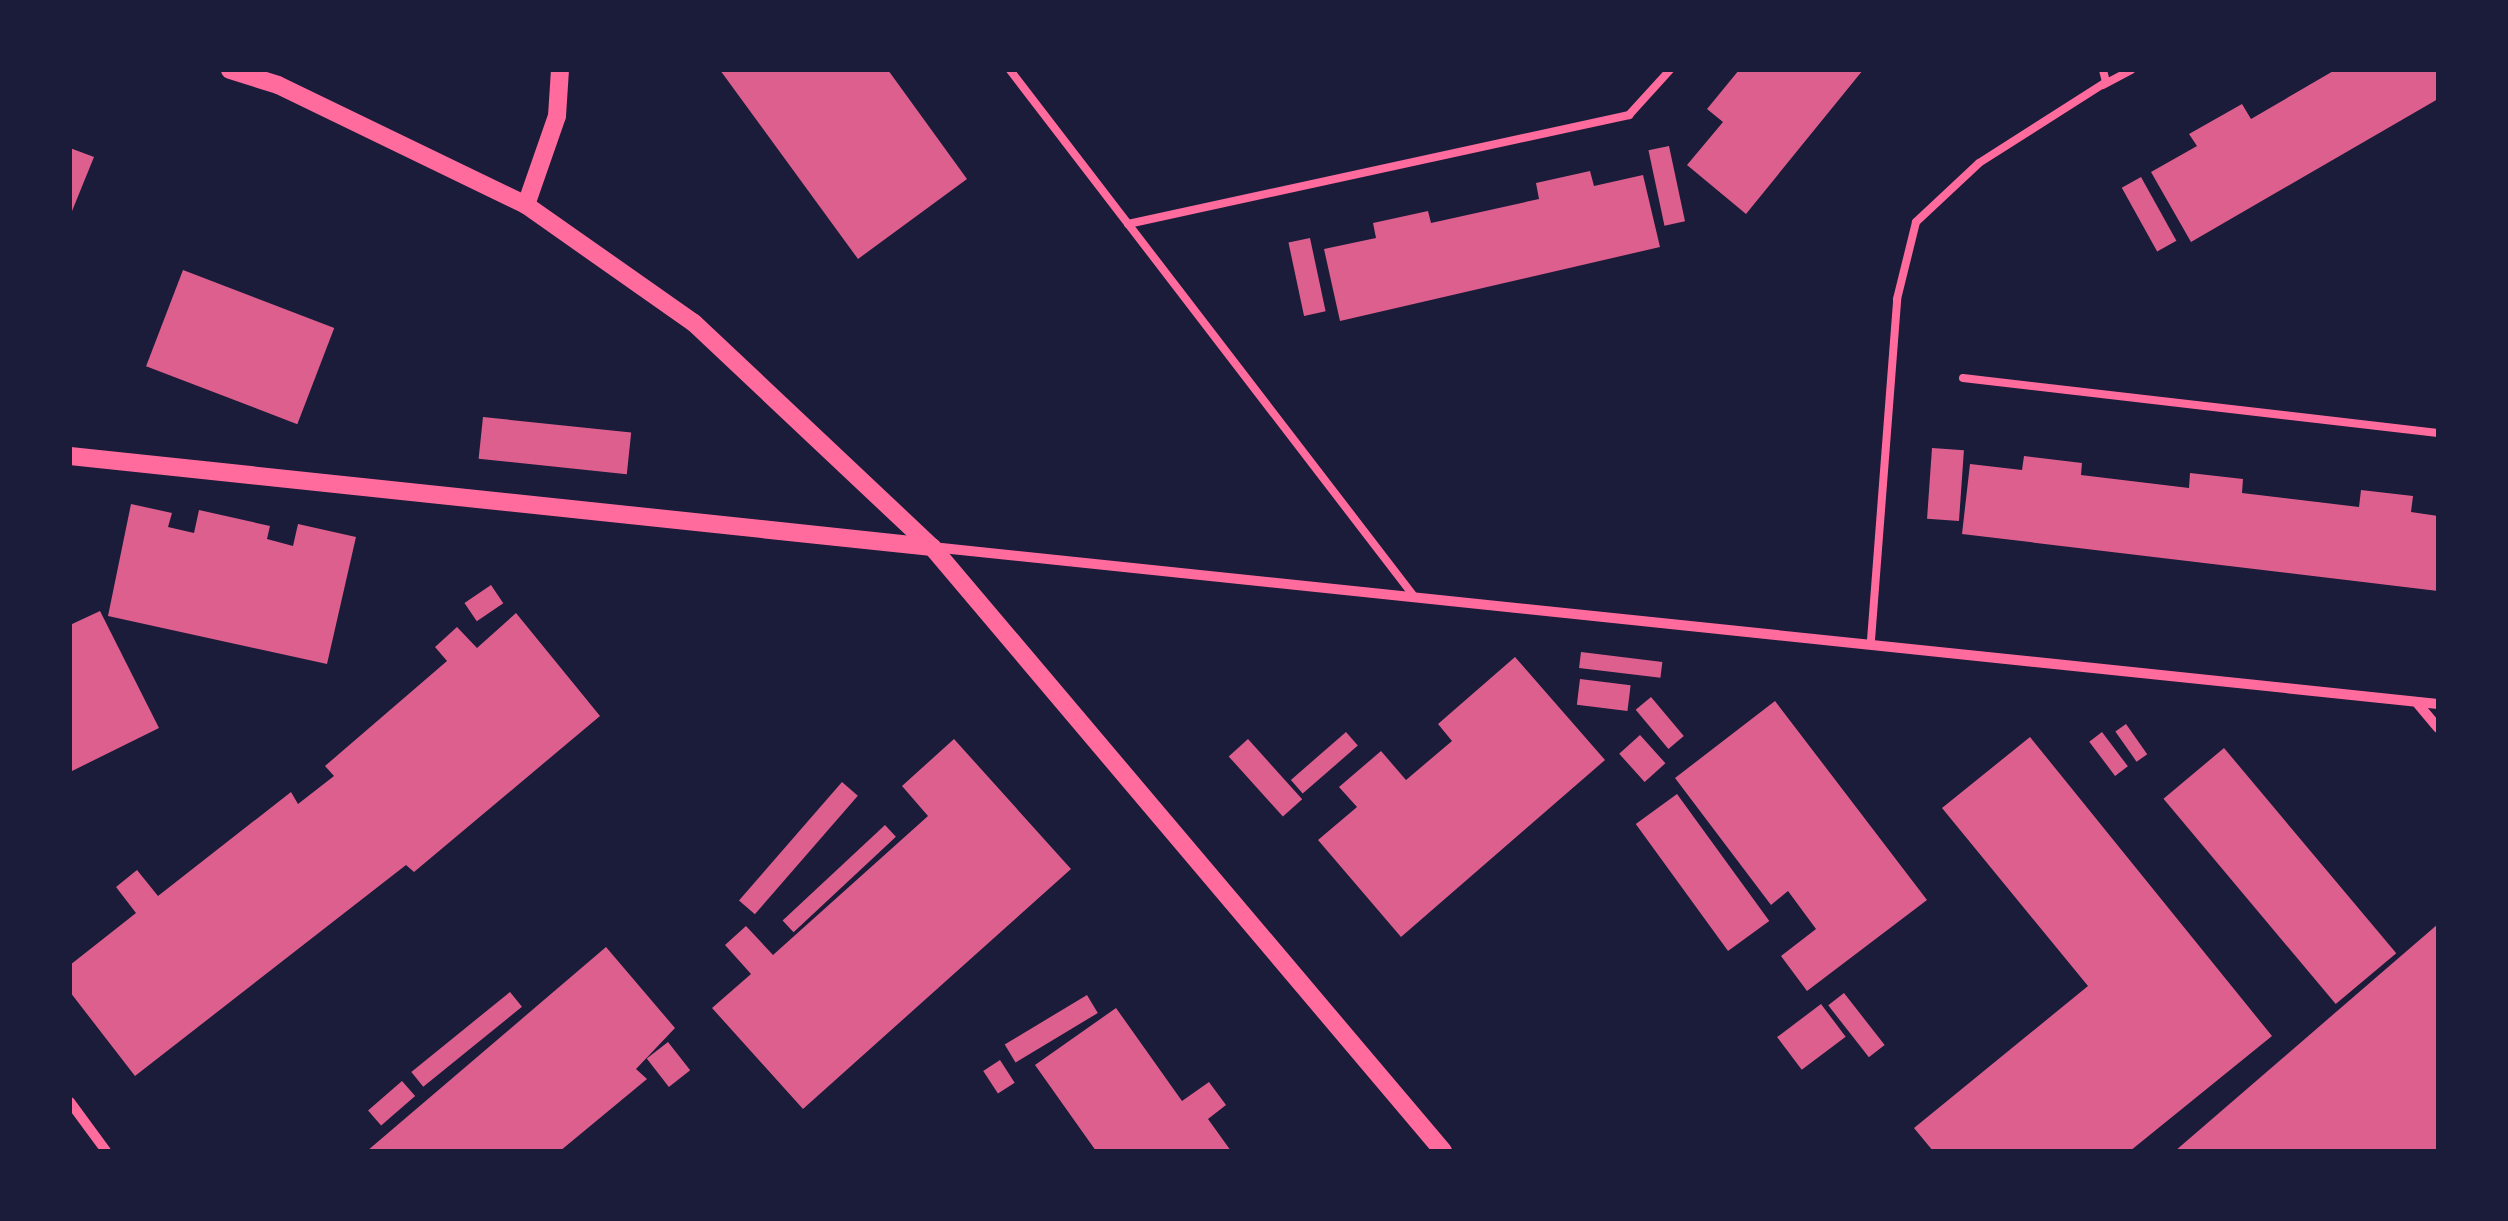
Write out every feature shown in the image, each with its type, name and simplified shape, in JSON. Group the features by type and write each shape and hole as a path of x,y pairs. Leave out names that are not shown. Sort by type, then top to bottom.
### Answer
{"street":[{"path":"230,70 278,85 526,205 694,323 932,547 1443,1151"},
{"path":"526,205 557,116 560,70"},
{"path":"70,456 1870,640 2438,704"},
{"path":"2418,704 2438,728"},
{"path":"70,1102 106,1151"}],"lane":[{"path":"1010,70 1412,595"},
{"path":"1128,224 1629,115 1670,70"},
{"path":"1870,640 1896,299 1916,222 1979,163 2106,82 2102,70"},
{"path":"2090,92 2131,70"},
{"path":"1963,378 2438,433"}],"building":[{"path":"720,70 888,70 967,179 858,259"},
{"path":"1739,70 1863,70 1746,214 1687,165 1723,122 1707,109"},
{"path":"2335,70 2438,70 2438,99 2191,242 2151,172 2197,146 2189,134 2242,104 2251,119"},
{"path":"1669,146 1685,221 1664,226 1648,150"},
{"path":"70,148 94,157 70,216"},
{"path":"1590,171 1594,186 1643,175 1660,247 1340,321 1324,249 1376,238 1373,223 1428,211 1431,223 1539,199 1536,183"},
{"path":"2141,177 2176,241 2157,252 2122,188"},
{"path":"1310,238 1326,311 1304,316 1288,243"},
{"path":"183,270 334,328 297,424 146,366"},
{"path":"483,417 631,433 627,474 479,459"},
{"path":"1932,448 1964,450 1959,521 1927,519"},
{"path":"2024,456 2082,463 2081,475 2189,488 2190,473 2243,479 2242,493 2359,507 2361,490 2413,496 2411,512 2438,516 2438,591 1962,534 1970,464 2022,470"},
{"path":"131,504 172,513 168,527 194,533 199,510 270,526 267,539 293,546 298,524 356,537 327,664 108,616"},
{"path":"491,585 503,603 477,621 464,603"},
{"path":"100,611 159,728 70,772 70,625"},
{"path":"516,613 600,716 414,872 406,865 135,1076 70,992 70,965 136,913 116,887 137,870 158,896 291,792 298,804 334,776 325,766 447,661 435,647 457,627 477,648"},
{"path":"1581,652 1662,662 1660,678 1579,668"},
{"path":"1515,657 1605,760 1401,937 1318,840 1357,807 1339,787 1381,751 1406,780 1452,741 1438,724"},
{"path":"1580,679 1631,685 1627,711 1577,705"},
{"path":"1651,697 1684,736 1668,749 1636,710"},
{"path":"1775,701 1927,900 1807,991 1781,956 1816,929 1788,891 1771,905 1675,778"},
{"path":"2126,724 2147,754 2137,762 2115,731"},
{"path":"1346,732 1358,746 1303,793 1291,780"},
{"path":"2102,732 2128,766 2115,776 2089,742"},
{"path":"1640,735 1665,763 1645,782 1619,754"},
{"path":"2030,737 2272,1036 2130,1151 1933,1151 1914,1128 2088,986 1942,808"},
{"path":"954,739 1071,869 803,1109 712,1008 751,974 725,945 746,926 773,955 928,816 902,786"},
{"path":"1248,739 1302,799 1283,817 1229,756"},
{"path":"2224,748 2396,953 2336,1004 2163,799"},
{"path":"842,782 858,796 755,914 739,900"},
{"path":"1677,794 1769,921 1728,951 1636,824"},
{"path":"885,825 896,837 794,932 783,920"},
{"path":"2438,924 2438,1151 2175,1151"},
{"path":"606,947 675,1028 636,1069 647,1079 560,1151 367,1151"},
{"path":"510,992 522,1007 423,1087 411,1072"},
{"path":"1844,993 1885,1045 1869,1057 1828,1005"},
{"path":"1087,995 1098,1013 1016,1062 1005,1044"},
{"path":"1821,1004 1846,1037 1802,1070 1777,1037"},
{"path":"1116,1008 1182,1101 1209,1082 1226,1105 1208,1119 1231,1151 1096,1151 1035,1065"},
{"path":"668,1042 690,1070 669,1087 647,1059"},
{"path":"1000,1060 1015,1083 998,1094 983,1071"},
{"path":"402,1081 415,1096 381,1126 368,1111"}]}
